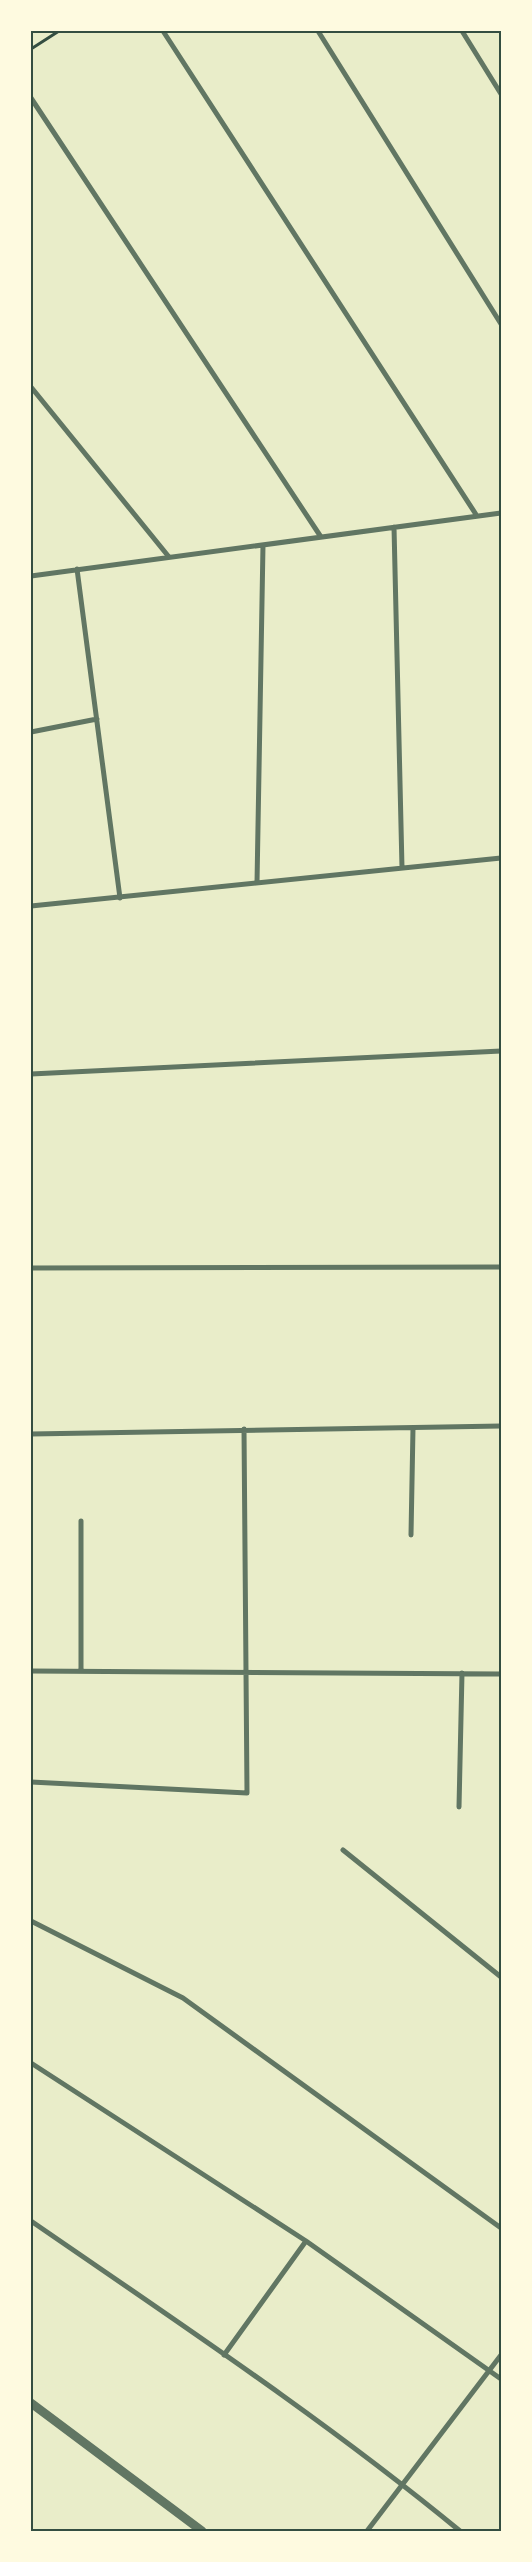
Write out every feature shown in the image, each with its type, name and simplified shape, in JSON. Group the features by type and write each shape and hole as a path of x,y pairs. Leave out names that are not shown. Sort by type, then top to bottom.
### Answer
{"street":[{"path":"163,31 478,516"},
{"path":"318,31 501,324"},
{"path":"462,31 501,94"},
{"path":"31,98 322,537"},
{"path":"31,387 169,558"},
{"path":"31,576 501,513"},
{"path":"394,527 402,868"},
{"path":"257,883 264,545"},
{"path":"78,569 120,898"},
{"path":"31,732 97,719"},
{"path":"31,906 501,858"},
{"path":"31,1074 501,1051"},
{"path":"31,1268 501,1267"},
{"path":"31,1434 501,1426"},
{"path":"411,1535 413,1428"},
{"path":"31,1782 246,1793 244,1430"},
{"path":"81,1520 81,1671"},
{"path":"31,1672 501,1674"},
{"path":"459,1808 462,1673"},
{"path":"343,1850 501,1976"},
{"path":"31,1921 183,1998 501,2228"},
{"path":"31,2063 306,2241 501,2379"},
{"path":"31,2221 224,2355 402,2484 460,2531"},
{"path":"224,2355 306,2241"},
{"path":"367,2531 501,2354"},
{"path":"31,2404 202,2531"}],"path":[{"path":"31,49 59,31"}]}
